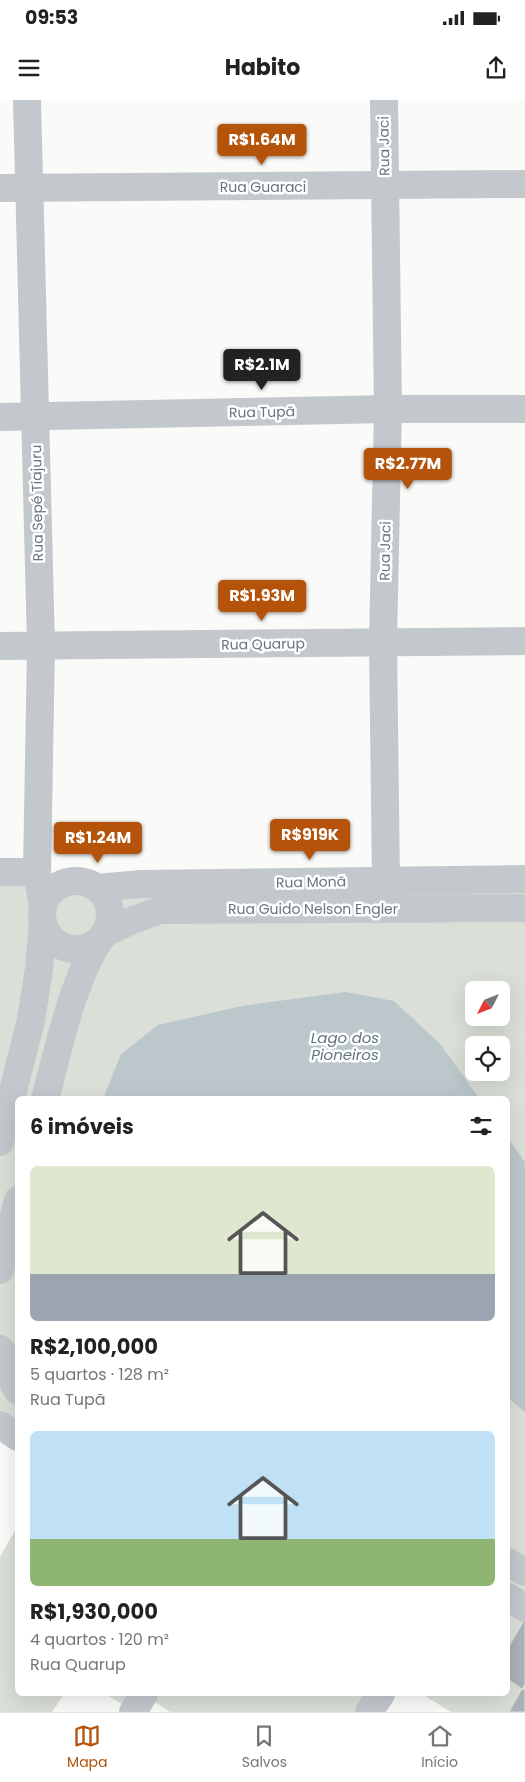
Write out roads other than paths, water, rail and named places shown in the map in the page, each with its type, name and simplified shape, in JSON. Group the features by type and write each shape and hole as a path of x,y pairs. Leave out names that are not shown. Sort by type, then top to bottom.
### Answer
{"street":[{"name":"Rua Sepé Tiajuru","path":"0,1142 31,1020 39,969 44,897 27,100"},
{"name":"Rua Jaci","path":"384,100 388,410 383,642 386,882"},
{"name":"Rua Guaraci","path":"0,188 525,184"},
{"name":"Rua Tupã","path":"0,417 525,409"},
{"name":"Rua Quarup","path":"0,646 525,641"},
{"path":"0,872 44,897"},
{"name":"Rua Monã","path":"97,888 142,884 525,879"},
{"path":"44,897 65,882 87,882 104,895 110,914 109,924 87,961 73,1000 45,1096"},
{"path":"44,897 47,932 53,940 70,948 81,949 90,946 102,937"},
{"name":"Rua Guido Nelson Engler","path":"102,937 128,922 160,910 525,908"},
{"path":"0,1270 15,1212"},
{"path":"0,1425 15,1435"},
{"path":"510,1563 525,1572"},
{"path":"510,1598 525,1608"},
{"path":"133,1712 143,1696"},
{"path":"369,1712 379,1696"}],"water":[{"name":"Lago dos Pioneiros","path":"345,992 394,1001 440,1044 465,1081 478,1096 104,1096 121,1054 158,1025 242,1006"},
{"path":"510,1141 525,1162 525,1412 510,1400"}]}
